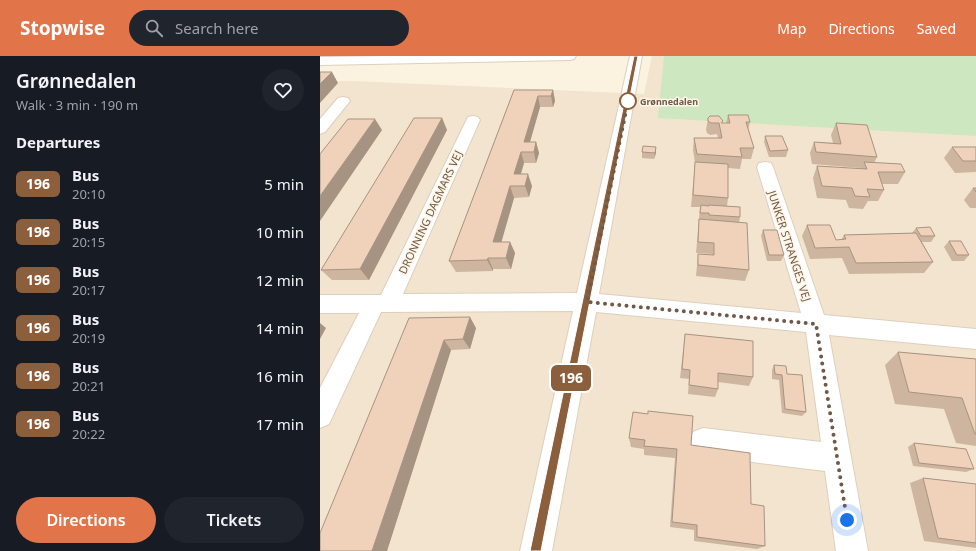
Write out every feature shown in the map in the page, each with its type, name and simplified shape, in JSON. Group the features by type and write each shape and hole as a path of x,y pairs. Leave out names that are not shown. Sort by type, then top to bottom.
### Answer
{"street":[{"path":"320,61 397,58 570,56"},
{"path":"536,551 636,56"},
{"path":"320,129 343,101"},
{"name":"DRONNING DAGMARS VEJ","path":"320,415 381,304 472,120"},
{"name":"JUNKER STRANGES VEJ","path":"765,168 816,324 852,551"},
{"path":"320,304 587,302 976,339"},
{"path":"703,442 837,458"}],"shaded area":[{"path":"652,56 976,56 976,551 320,551 320,81 352,81 644,94"}],"green space":[{"path":"664,56 976,56 976,136 658,118"}],"building":[{"path":"320,72 332,72 320,84"},
{"path":"514,90 553,90 551,96 538,96 524,142 536,142 534,152 521,152 514,174 528,174 525,186 510,186 493,242 510,242 506,258 449,261"},
{"path":"728,115 748,115 750,122 746,122 754,148 740,148 742,157 697,154 694,138 722,138 719,123 711,123 708,121 708,118 710,116 719,116 723,121 721,123 730,123"},
{"path":"414,118 442,118 360,269 321,270"},
{"path":"348,119 375,119 320,196 320,154"},
{"path":"836,123 867,125 877,157 816,152 814,142 841,144"},
{"path":"765,136 782,136 788,150 770,151"},
{"path":"643,146 656,147 655,153 642,152"},
{"path":"952,147 976,147 976,161 963,161"},
{"path":"695,162 728,164 728,198 693,195"},
{"path":"864,162 901,164 905,172 878,172 884,190 867,189 870,197 855,196 852,188 822,186 817,166 867,169"},
{"path":"701,205 740,207 740,217 700,213"},
{"path":"699,219 747,223 749,270 698,265 698,254 714,255 714,243 698,242"},
{"path":"807,225 830,225 836,240 846,239 844,235 916,233 933,262 856,263 849,247 815,248"},
{"path":"930,227 935,236 921,236 916,228"},
{"path":"763,230 777,230 784,255 769,255"},
{"path":"949,241 961,241 969,255 957,255"},
{"path":"470,317 463,339 444,340 372,551 320,551 320,533 409,318"},
{"path":"685,334 753,341 753,377 718,373 718,389 689,385 690,370 682,369"},
{"path":"898,352 976,359 976,434 962,398 909,392"},
{"path":"774,365 786,366 787,374 802,375 806,412 785,409 782,375 775,374"},
{"path":"648,411 693,416 691,445 750,453 751,504 764,506 765,546 697,537 697,525 672,522 677,449 644,446 645,440 629,438 633,412 648,414"},
{"path":"914,443 966,449 974,469 919,463"},
{"path":"923,478 976,484 976,543 938,538"}],"bus line":[{"name":"196","path":"536,551 636,56"}],"place":[{"name":"Grønnedalen","path":"628,101"}],"route":[{"path":"628,101 587,302 816,324 847,520"}]}
